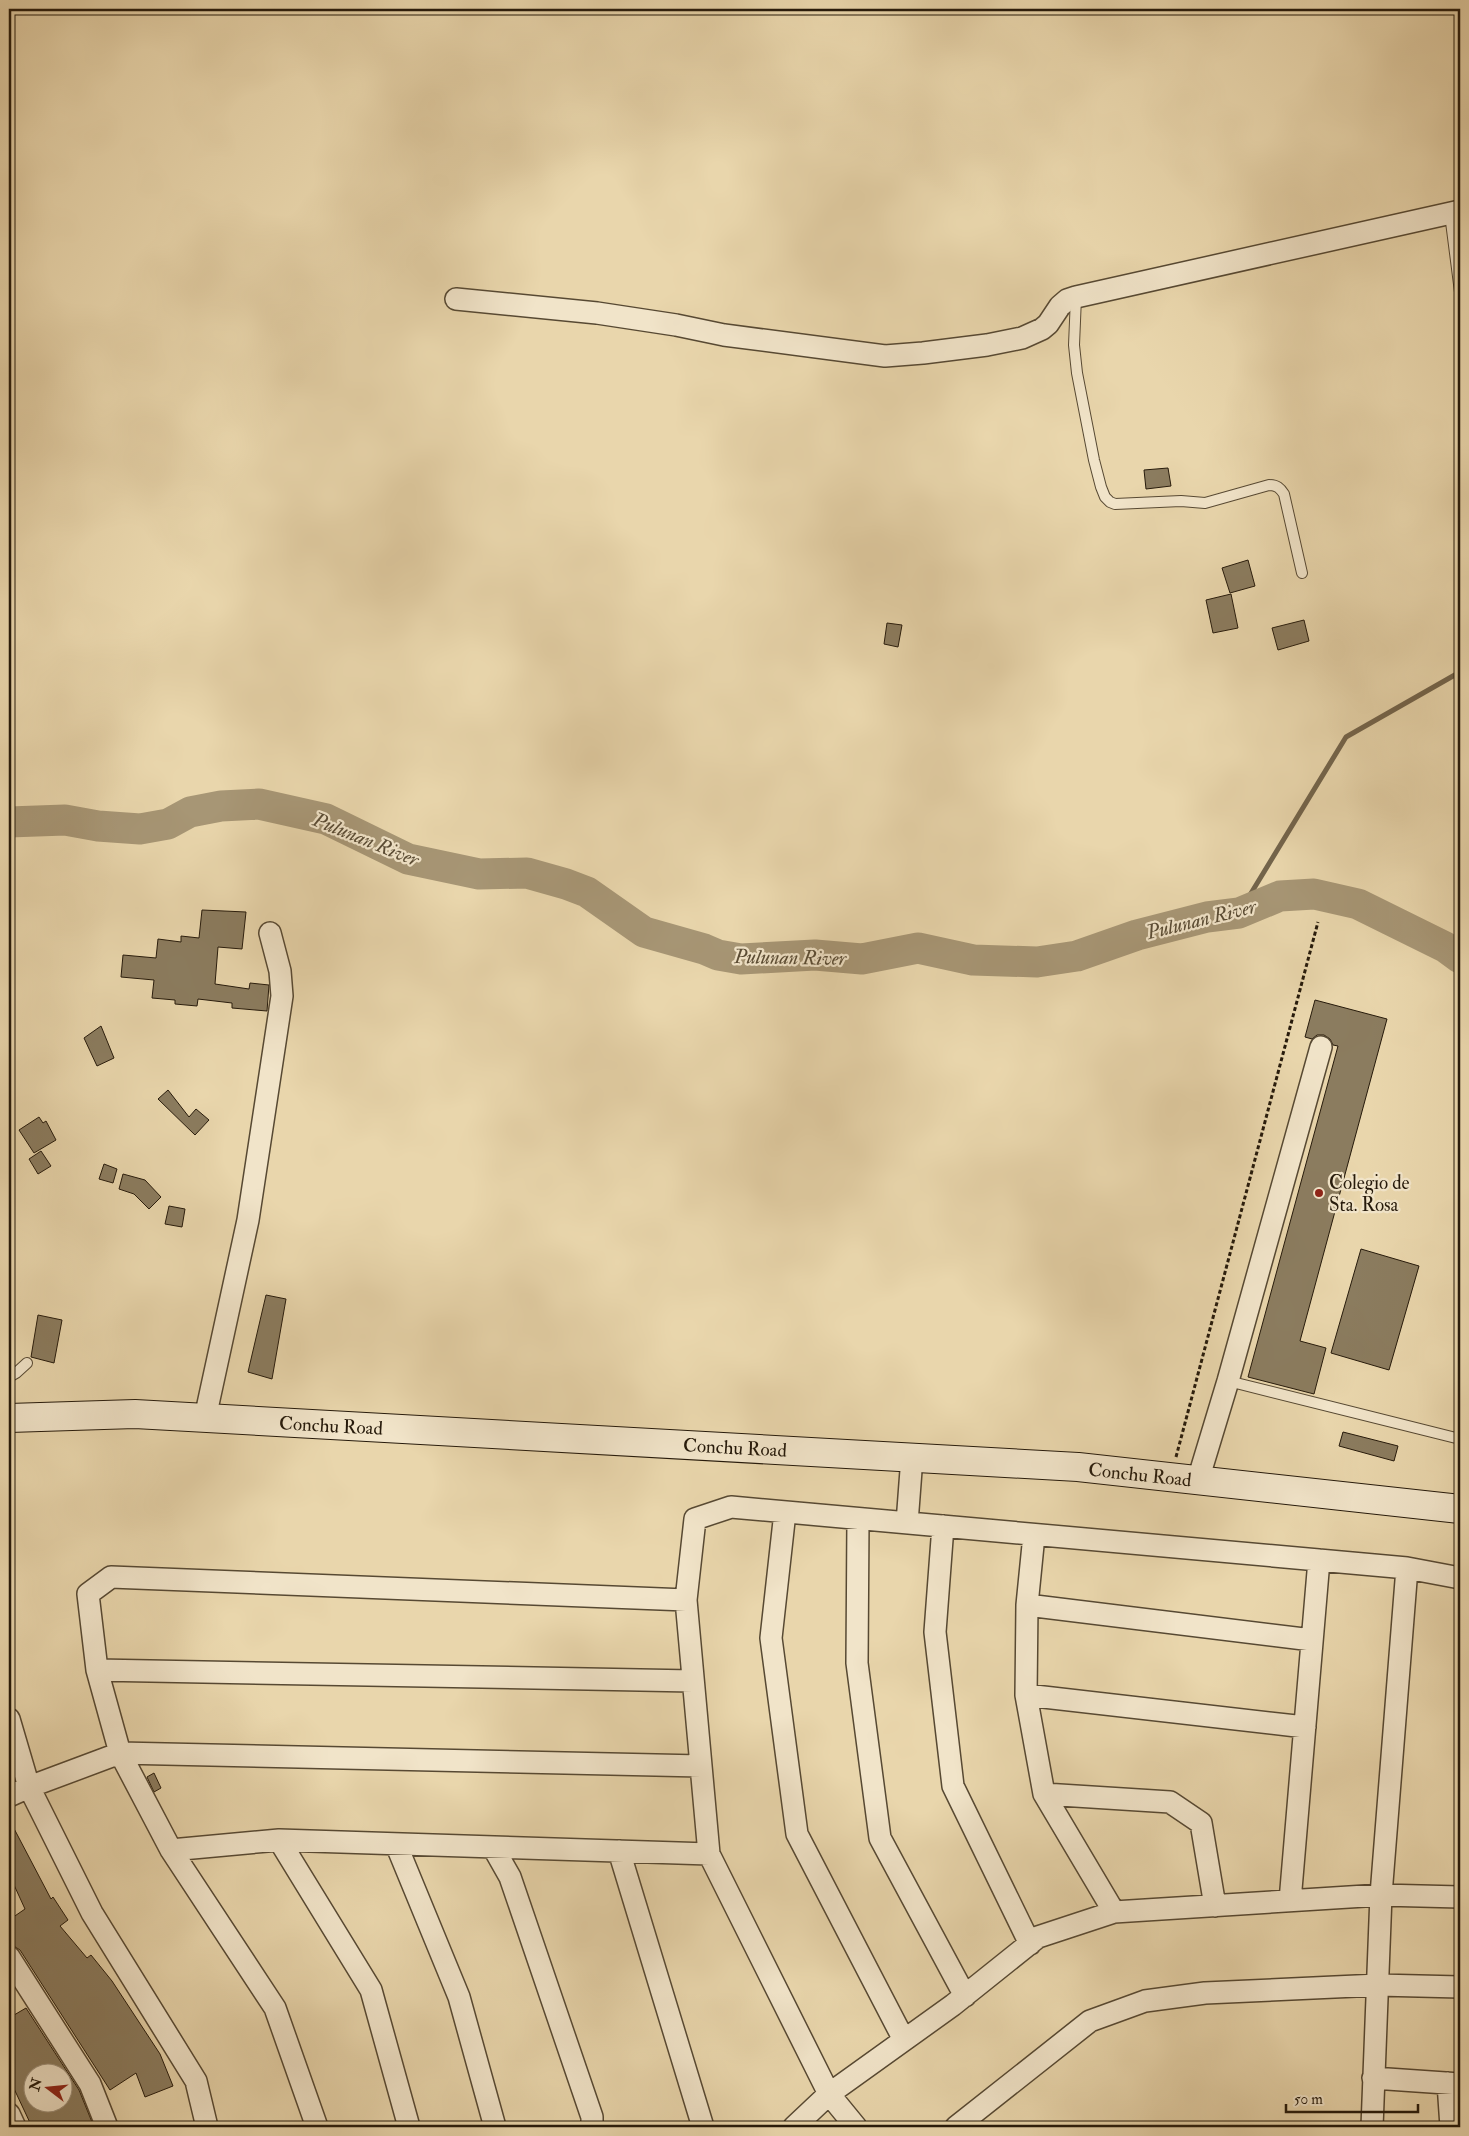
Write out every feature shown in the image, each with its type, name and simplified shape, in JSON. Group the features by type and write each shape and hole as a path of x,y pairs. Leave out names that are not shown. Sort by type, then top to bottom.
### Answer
{"main road":[{"name":"Conchu Road","path":"9,1418 135,1414 1078,1467 1460,1509"}],"street":[{"path":"456,299 597,313 676,325 724,335 885,356 923,353 986,345 1022,338 1042,329 1048,324 1060,306 1067,300 1076,297 1455,212"},
{"path":"205,1418 248,1220 282,996 280,971 270,933"},
{"path":"1198,1480 1228,1381 1321,1047"},
{"path":"907,1523 912,1458"},
{"path":"856,2127 828,2094 709,1854 686,1600 695,1519 731,1508 785,1512 1407,1568 1460,1578"},
{"path":"785,1512 771,1638 797,1834 904,2040"},
{"path":"858,1519 857,1663 880,1838 965,1996"},
{"path":"943,1526 935,1632 953,1786 1030,1944"},
{"path":"1034,1534 1027,1605 1026,1695 1044,1794 1114,1912"},
{"path":"1290,1901 1319,1560"},
{"path":"1372,2127 1381,1895 1407,1568"},
{"path":"317,2127 275,2008 171,1850 120,1753 97,1670 88,1594 111,1578 686,1600"},
{"path":"1027,1605 1312,1640"},
{"path":"97,1670 693,1681"},
{"path":"1026,1695 1305,1727"},
{"path":"9,1719 29,1787 92,1913 196,2081 208,2127"},
{"path":"9,1796 120,1753 701,1766"},
{"path":"1044,1794 1170,1802 1201,1823 1215,1906"},
{"path":"171,1850 279,1840 709,1854"},
{"path":"279,1840 371,1990 409,2127"},
{"path":"396,1844 459,1997 494,2127"},
{"path":"494,1847 510,1877 592,2117 592,2127"},
{"path":"619,1851 703,2127"},
{"path":"794,2127 828,2094 965,1996 1038,1937 1114,1912 1381,1895 1460,1897"},
{"path":"9,1957 17,1986 90,2084 106,2127"},
{"path":"956,2127 1090,2021 1145,2001 1205,1994 1378,1985 1460,1987"},
{"path":"1373,2078 1454,2084 1450,2127"},
{"path":"9,2114 15,2127"}],"lane":[{"path":"1455,212 1460,292"},
{"path":"1076,297 1074,345 1077,373 1094,460 1105,497 1115,504 1175,501 1205,503 1274,485 1280,488 1284,494 1302,574"},
{"path":"9,1377 27,1363"},
{"path":"1228,1381 1460,1439"}],"path":[{"path":"1171,1477 1318,922"}],"building":[{"path":"1168,468 1171,486 1146,489 1144,470"},
{"path":"1248,560 1255,586 1230,593 1222,568"},
{"path":"1231,594 1238,628 1213,633 1206,600"},
{"path":"1304,620 1309,641 1278,650 1272,628"},
{"path":"887,623 902,625 898,647 884,644"},
{"path":"202,910 246,912 242,949 218,947 215,984 249,989 250,983 269,985 267,1011 232,1008 232,1003 198,999 197,1006 175,1004 175,1000 152,998 154,980 121,977 123,955 156,958 158,939 181,942 181,936 199,938"},
{"name":"Colegio de Sta. Rosa","path":"1315,1000 1387,1019 1300,1341 1326,1348 1314,1394 1248,1377 1338,1046 1333,1045 1330,1039 1324,1035 1317,1035 1312,1039 1305,1037"},
{"path":"101,1026 114,1058 97,1066 84,1038"},
{"path":"168,1090 189,1117 196,1109 209,1120 195,1135 158,1099"},
{"path":"39,1117 43,1123 46,1121 56,1140 34,1153 19,1130"},
{"path":"41,1151 51,1166 38,1174 29,1159"},
{"path":"104,1164 117,1169 113,1183 99,1179"},
{"path":"123,1174 145,1180 161,1197 149,1209 134,1194 119,1189"},
{"path":"169,1206 185,1209 182,1227 165,1224"},
{"path":"1361,1249 1419,1266 1389,1370 1331,1353"},
{"path":"266,1295 286,1299 272,1379 248,1372"},
{"path":"38,1315 62,1320 54,1363 31,1357"},
{"path":"1343,1432 1398,1446 1394,1461 1339,1446"},
{"path":"154,1773 161,1788 154,1792 147,1777"},
{"path":"9,1819 51,1899 53,1897 68,1920 60,1926 87,1958 91,1955 112,1981 160,2054 173,2086 145,2097 136,2073 110,2090 20,1950 9,1943 9,1920 25,1909 9,1874"},
{"path":"26,2008 62,2064 22,2064 22,2106 9,2078 9,2018"},
{"path":"72,2079 79,2090 94,2127 32,2127 26,2114 72,2114"}],"waterway":[{"path":"1239,913 1346,737 1460,672"},
{"name":"Pulunan River","path":"9,822 65,820 98,826 140,829 168,824 190,812 221,806 259,804 326,819 408,859 479,874 527,873 566,884 587,892 644,932 704,949 718,955 741,959 815,955 862,959 918,948 973,960 1037,962 1077,956 1137,935 1207,917 1239,913 1280,896 1314,894 1358,904 1445,947 1460,958"}],"place":[{"name":"Colegio de Sta. Rosa","path":"1319,1193"}]}
